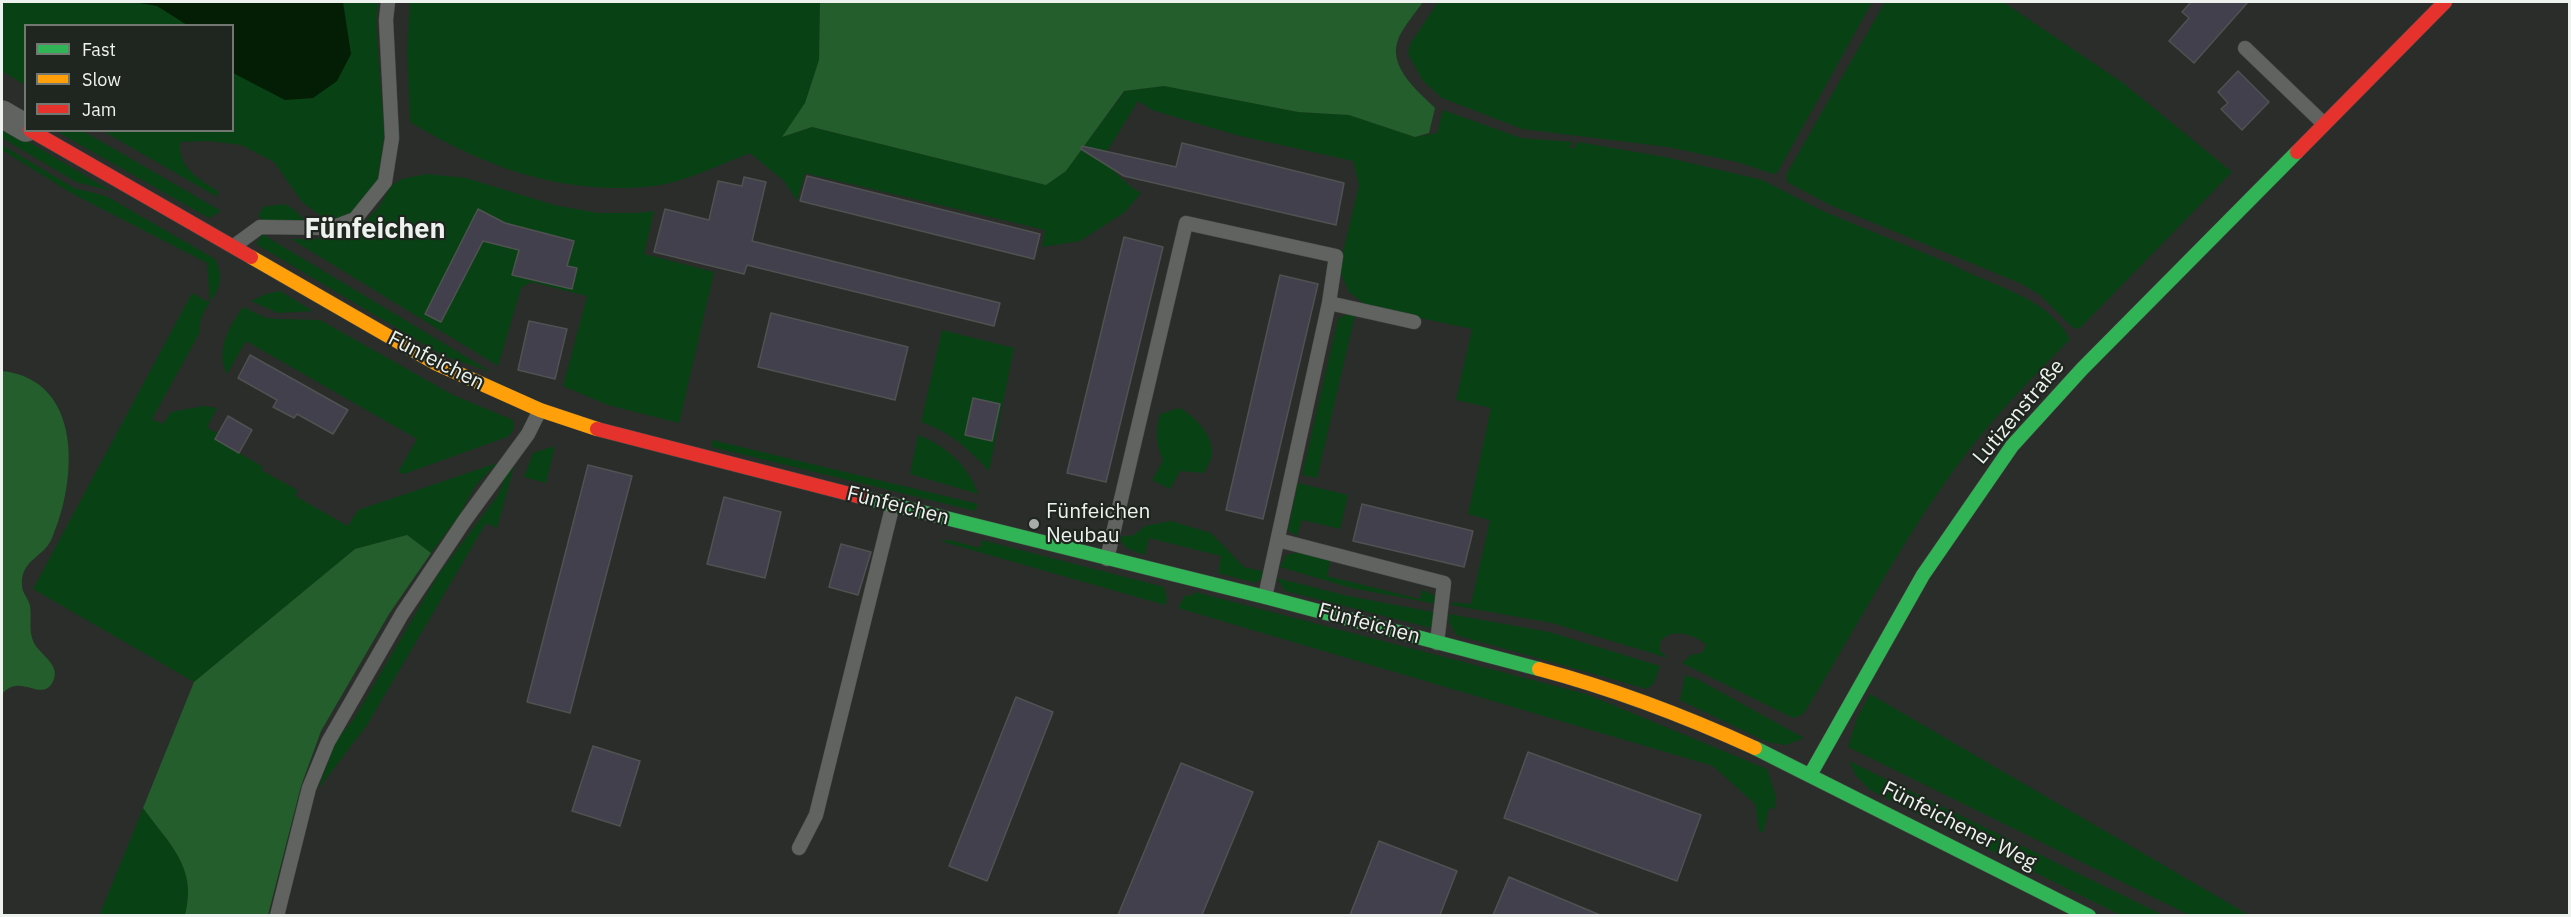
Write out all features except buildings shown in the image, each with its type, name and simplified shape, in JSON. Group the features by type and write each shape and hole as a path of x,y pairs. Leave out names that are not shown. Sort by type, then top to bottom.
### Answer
{"street":[{"name":"Lutizenstraße","path":"1810,775 1923,575 2012,446 2082,369 2445,2"},
{"path":"2,114 24,127"},
{"name":"Fünfeichen","path":"33,132 435,363 540,410 616,435 1107,560 1265,597 1591,683 1674,713 1754,747 1810,775"},
{"name":"Fünfeichener Weg","path":"1810,775 2089,915"}],"lane":[{"path":"233,247 260,227 332,228 355,219 385,182 392,138 386,20 388,2"},
{"path":"2245,48 2324,124"},
{"path":"1107,560 1185,223 1336,256 1329,303 1265,597"},
{"path":"1329,303 1414,322"},
{"path":"277,915 309,788 328,741 402,614 471,511 528,434 540,410"},
{"path":"799,848 816,815 893,504"},
{"path":"1278,540 1444,583 1437,643"}],"green space":[{"path":"2,2 225,2 221,24 24,24 24,84 2,71"},
{"path":"301,2 378,2 376,22 384,135 377,183 352,213 328,221 302,202 274,162 241,145 209,141 180,142 182,159 186,166 197,177 218,191 217,197 105,132 234,132 234,47"},
{"path":"410,2 820,2 819,60 805,103 783,137 812,127 1046,185 1066,171 1125,91 1164,86 1298,112 1349,115 1415,137 1437,133 1443,110 1521,138 1573,142 1569,148 1574,148 1578,142 1665,157 1762,180 1825,212 2016,293 2047,312 2060,324 2070,339 2003,409 1944,484 1902,548 1806,710 1802,715 1793,718 1682,663 1691,655 1702,653 1706,645 1689,635 1676,633 1664,637 1660,642 1660,651 1668,658 1552,623 1451,605 1453,602 1471,604 1490,520 1468,514 1491,408 1456,400 1472,329 1368,307 1349,292 1339,269 1359,185 1353,161 1236,135 1152,110 1138,101 1101,161 1141,193 1125,212 1080,241 1042,247 1045,230 805,173 797,201 784,181 750,153 690,177 654,186 589,187 557,182 497,165 468,153 410,122 407,48"},
{"path":"820,2 1423,2 1399,37 1396,48 1397,58 1405,77 1435,108 1429,133 1415,137 1349,115 1298,112 1164,86 1124,91 1066,171 1046,185 812,127 782,137 805,103 819,60"},
{"path":"1438,2 1872,2 1777,173 1773,174 1737,162 1668,147 1522,129 1442,98 1423,81 1408,54 1410,44"},
{"path":"1885,2 2003,2 2123,83 2232,172 2079,329 2072,327 2040,295 2022,284 1830,205 1787,182 1786,175"},
{"path":"2,126 111,191 76,182 2,138"},
{"path":"58,132 85,132 221,211 209,218"},
{"path":"2,145 74,188 106,196 215,259 220,281 210,303 207,263 71,193 2,150"},
{"path":"427,174 466,178 554,205 598,213 654,211 644,254 714,272 679,423 608,405 563,386 587,296 531,282 521,288 498,366 291,239 334,239 361,226 379,207 391,186 402,179"},
{"path":"284,204 307,222 264,221 258,216 263,207"},
{"path":"262,234 493,373 442,355 256,244"},
{"path":"280,291 313,311 278,313 251,301"},
{"path":"192,293 210,303 204,313 200,332 152,419 163,424 171,412 204,406 217,408 207,427 218,434 215,439 263,467 261,470 297,490 295,496 348,526 358,510 497,463 475,486 460,514 431,553 407,535 355,549 194,682 33,589"},
{"path":"243,307 266,318 320,320 453,395 513,420 513,432 507,437 404,474 398,472 417,439 246,341 227,374 222,356 225,339"},
{"path":"1347,314 1355,315 1317,478 1302,475 1338,319"},
{"path":"942,330 1014,348 989,471 958,442 921,422"},
{"path":"2,371 29,378 48,393 60,413 67,436 69,462 66,489 52,538 44,550 29,564 22,577 22,589 30,606 32,638 37,648 53,667 54,678 46,689 15,686 8,688 2,694"},
{"path":"1180,408 1196,420 1205,431 1211,443 1212,453 1204,473 1180,471 1170,489 1152,480 1163,461 1159,449 1157,427 1160,414"},
{"path":"918,435 938,444 955,458 969,474 978,494 910,474"},
{"path":"712,440 978,504 975,511 712,447"},
{"path":"555,446 546,483 524,477 533,453"},
{"path":"515,462 497,528 486,523 367,725 318,789 337,739 354,719 438,575 498,495 507,473"},
{"path":"1298,483 1348,495 1340,529 1302,520 1297,536 1288,530"},
{"path":"1171,521 1211,533 1244,567 1265,572 1263,577 1256,583 1218,573 1221,556 1149,538 1145,555 1129,549 1121,541 1120,537 1134,535 1145,526"},
{"path":"407,535 431,553 389,614 321,731 301,786 268,915 185,915 188,883 179,857 143,808 194,682 355,549"},
{"path":"949,540 980,548 982,540 1164,587 1167,599 1165,605 940,541"},
{"path":"1301,552 1331,558 1327,576 1420,599 1422,590 1434,595 1437,604 1351,588 1280,567 1286,555"},
{"path":"1277,578 1348,596 1438,613 1431,628 1285,591"},
{"path":"1195,592 1586,694 1767,769 1776,797 1775,809 1769,808 1763,833 1759,831 1755,804 1713,766 1178,608 1185,595 1191,596"},
{"path":"1449,614 1549,632 1660,666 1654,683 1647,689 1456,635 1449,622"},
{"path":"1685,675 1697,679 1804,738 1786,745 1767,742 1680,700"},
{"path":"1870,694 2249,915 2189,915 1848,747 1857,718"},
{"path":"1849,761 2163,915 2120,915 1870,790 1856,776"},
{"path":"143,808 179,857 188,883 185,915 99,916"}],"shaded area":[{"path":"133,2 343,2 351,54 337,81 313,98 285,100 234,74 234,24 185,24 157,6"}],"traffic: fast":[{"path":"1810,775 1923,575 2012,446 2082,369 2297,152"},
{"path":"865,498 1265,597 1539,669"},
{"path":"1755,748 2089,916"}],"traffic: slow":[{"path":"251,257 435,363 540,410 597,429"},
{"path":"1539,669 1649,704 1755,748"}],"traffic: jam":[{"path":"2297,152 2445,2"},
{"path":"33,132 251,257"},
{"path":"597,429 865,498"}],"place":[{"name":"Fünfeichen Neubau","path":"1034,524"}],"district":[{"name":"Fünfeichen","path":"375,230"}]}
